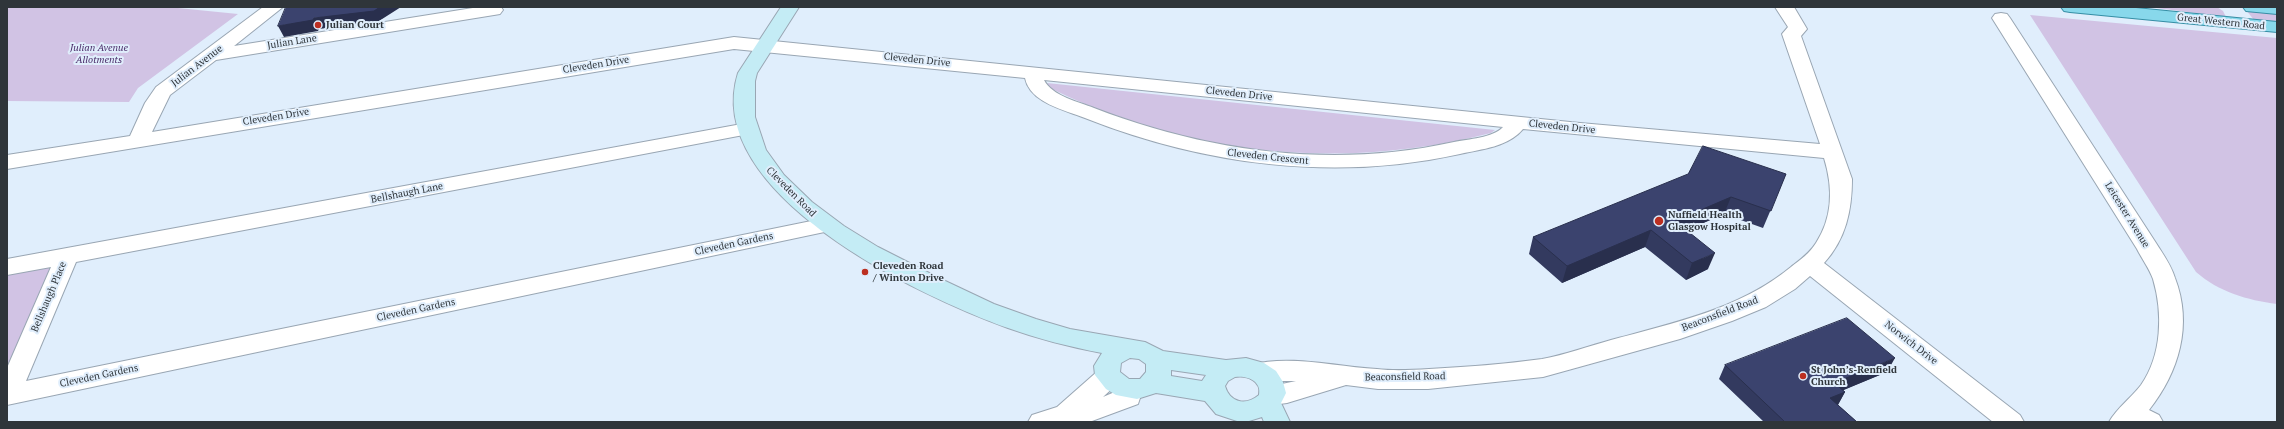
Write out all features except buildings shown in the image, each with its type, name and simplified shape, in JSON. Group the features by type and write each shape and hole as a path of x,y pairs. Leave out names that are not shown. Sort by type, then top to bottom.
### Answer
{"main road":[{"name":"Great Western Road","path":"2070,7 2277,27"},
{"name":"Great Western Road","path":"2252,7 2277,9"}],"street":[{"name":"Julian Avenue","path":"138,140 155,103 164,91 274,7"},
{"path":"396,26 419,7"},
{"name":"Cleveden Road","path":"790,7 766,45 750,66 745,81 743,108 747,129 754,150 764,166 800,204 826,225 905,271 993,313 1062,336 1127,349 1145,351 1147,378"},
{"name":"Beaconsfield Road","path":"1260,372 1308,371 1344,376 1428,379 1543,368 1680,330 1724,315 1758,301 1787,283 1810,264 1824,249 1834,230 1841,204 1841,179 1833,152 1791,34 1798,29 1792,16 1784,7"},
{"name":"Julian Lane","path":"212,54 494,10"},
{"name":"Leicester Avenue","path":"2001,18 2148,248 2164,277 2171,307 2172,335 2163,367 2135,419"},
{"name":"Cleveden Drive","path":"7,162 734,43 766,45 1518,123 1833,152"},
{"name":"Cleveden Crescent","path":"1034,73 1033,79 1036,86 1048,95 1116,124 1195,146 1271,158 1355,162 1400,158 1470,146 1493,140 1508,134 1518,123"},
{"name":"Bellshaugh Lane","path":"67,256 747,129"},
{"name":"Cleveden Gardens","path":"7,395 826,225"},
{"name":"Bellshaugh Place","path":"7,267 67,256"},
{"name":"Bellshaugh Place","path":"7,395 67,256"},
{"name":"Norwich Drive","path":"1810,264 2011,422"},
{"name":"Cleveden Road","path":"1062,336 1107,371 1117,385 1147,378 1182,361 1226,370 1237,367 1249,368 1260,372"},
{"path":"1066,414 1107,371 1112,356 1127,349"},
{"path":"1226,370 1214,380 1213,393 1217,400 1224,406 1263,411 1270,382 1260,372"},
{"name":"Beaconsfield Road","path":"1263,411 1287,393 1344,376"},
{"path":"1041,422 1066,414 1092,411 1129,397 1147,378"},
{"name":"Cleveden Road","path":"1147,378 1213,393"}],"green space":[{"name":"Julian Avenue Allotments","path":"7,7 168,7 238,14 138,88 129,102 7,101"},
{"path":"2149,7 2217,7 2223,11 2226,17"},
{"path":"2246,10 2277,13 2277,23 2254,20"},
{"path":"2030,15 2277,38 2277,304 2234,294 2214,285 2196,272"},
{"path":"1047,83 1495,130 1491,133 1436,145 1380,152 1324,153 1268,150 1212,142 1157,129 1104,112 1052,89"},
{"path":"51,266 8,374 7,374 7,274"}],"place":[{"name":"Julian Court","path":"318,25"},
{"name":"Nuffield Health Glasgow Hospital","path":"1659,221"},
{"name":"Cleveden Road / Winton Drive","path":"865,272"},
{"name":"St John’s-Renfield Church","path":"1803,376"}]}
